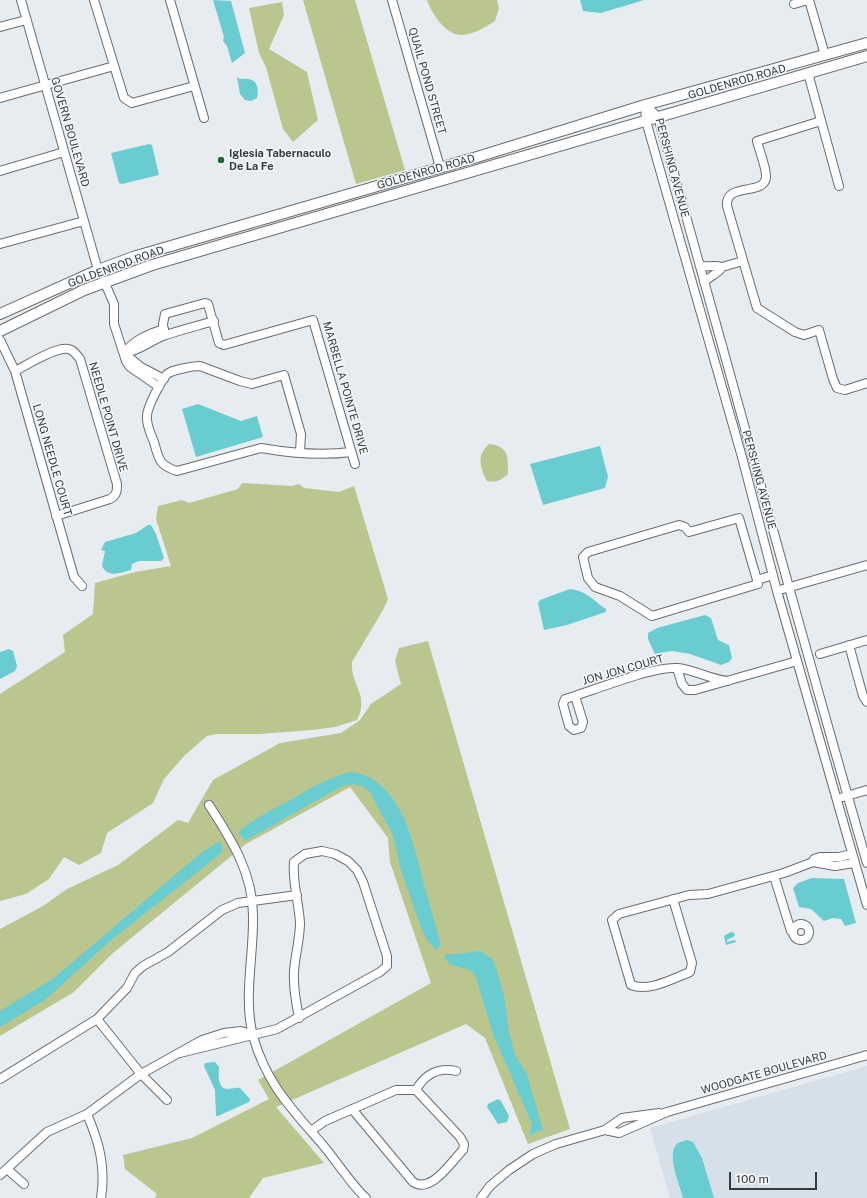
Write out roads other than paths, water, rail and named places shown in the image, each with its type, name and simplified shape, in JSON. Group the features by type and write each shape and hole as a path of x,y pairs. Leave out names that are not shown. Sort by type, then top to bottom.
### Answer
{"main road":[{"name":"GOLDENROD ROAD","path":"0,314 98,270 122,262 645,105 867,43"},
{"name":"GOLDENROD ROAD","path":"0,331 84,290 106,286 189,254 867,56"},
{"path":"461,174 466,165 535,145 549,135"},
{"path":"347,208 357,200 432,179 437,175 440,167"},
{"path":"285,226 289,217 345,201 354,193"},
{"path":"189,254 203,245 268,226 272,221 272,217"},
{"path":"106,286 111,272 122,262"},
{"path":"84,290 97,275 98,270"}],"street":[{"name":"GOVERN BOULEVARD","path":"21,0 98,270"},
{"path":"94,0 124,98 132,103 194,86"},
{"path":"170,0 204,118"},
{"name":"QUAIL POND STREET","path":"392,0 440,167"},
{"path":"794,4 808,0 825,55"},
{"path":"0,27 26,20"},
{"path":"0,98 114,66"},
{"path":"808,73 839,186"},
{"name":"PERSHING AVENUE","path":"645,105 658,118 753,453 788,588 867,862"},
{"name":"PERSHING AVENUE","path":"645,105 646,121 742,458 772,575 867,905"},
{"path":"821,121 757,141 766,175 765,182 760,186 732,194 727,202 757,308 801,334 819,330 833,379 838,388 845,390 867,383"},
{"path":"0,171 64,152"},
{"path":"0,244 84,221"},
{"path":"704,282 709,277 719,272 722,268 743,261"},
{"path":"700,266 710,267 716,265 722,268"},
{"path":"106,286 110,292 114,304 113,311 116,334 125,358 130,367 159,387"},
{"name":"MARBELLA POINTE DRIVE","path":"164,332 165,314 208,304 219,343 224,345 313,320 355,464"},
{"path":"124,353 130,345 144,341 164,332 214,321"},
{"name":"LONG NEEDLE COURT","path":"0,340 15,371 74,577 82,586"},
{"name":"NEEDLE POINT DRIVE","path":"15,371 55,352 67,349 75,352 80,358 117,490 115,496 110,500 56,516"},
{"path":"124,353 141,367 164,379"},
{"path":"300,452 301,434 284,375 252,384 240,382 200,366 194,366 168,373 159,387 146,414 147,422 160,463 177,471 261,448 300,452 331,455 351,452"},
{"path":"739,518 757,580 758,584 707,598 652,616 620,596 595,587 588,578 583,557 588,552 679,525 685,527 689,532 739,518"},
{"path":"777,591 867,565"},
{"path":"757,580 772,575"},
{"path":"820,654 867,640"},
{"path":"849,645 862,696 867,702"},
{"name":"JON JON COURT","path":"677,668 682,684 687,690 695,690 797,662"},
{"name":"JON JON COURT","path":"575,696 665,668 677,668 692,671 718,680 728,681"},
{"path":"836,799 867,790"},
{"path":"209,805 235,846 246,872 252,901 252,936 248,982 253,1035 264,1065 278,1092 364,1197"},
{"path":"0,1175 46,1132 87,1114 141,1074 202,1040 240,1030 253,1035 277,1029 299,1018 380,972 387,966 387,956 363,882 357,870 348,861 335,854 322,851 305,854 294,862 293,870 297,894 300,932 294,972 295,996 299,1018"},
{"path":"673,899 692,963 692,969 690,972 653,985 637,988 631,985 612,920 619,914 673,899 689,895 708,894 774,876 813,862 814,859 820,857 852,854"},
{"path":"831,866 832,857"},
{"path":"813,862 831,866 854,863"},
{"path":"774,876 791,931 793,930"},
{"path":"0,1079 97,1019 127,988 135,973 143,966 168,952 222,910 238,903 297,894"},
{"path":"97,1019 141,1074 167,1100"},
{"name":"WOODGATE BOULEVARD","path":"605,1130 619,1133 667,1112 867,1055"},
{"path":"416,1090 421,1082 434,1073 445,1068 456,1071"},
{"path":"310,1130 325,1121 352,1109 396,1090 416,1090 460,1137 464,1144 463,1150 432,1182 425,1185 418,1185 413,1182 352,1109"},
{"name":"WOODGATE BOULEVARD","path":"481,1198 490,1186 509,1170 533,1154 556,1144 605,1130 622,1118 667,1112"},
{"path":"87,1114 99,1144 103,1163 101,1198"},
{"path":"7,1169 24,1184"}],"water":[{"path":"213,0 231,1 245,53 232,63 227,46 223,41 224,37"},
{"path":"580,0 644,0 601,13 583,11"},
{"path":"237,77 240,79 253,80 255,82 258,89 257,98 251,101 245,100 240,94"},
{"path":"149,144 152,145 159,175 122,184 119,183 111,153"},
{"path":"198,404 241,421 257,416 263,437 196,457 182,409"},
{"path":"600,446 608,477 605,488 543,505 530,464"},
{"path":"148,525 151,525 156,534 164,558 161,561 139,561 132,564 131,570 115,574 105,570 102,566 105,551 101,550 105,542 136,533"},
{"path":"570,589 590,596 606,609 606,612 567,625 544,630 538,603 540,600"},
{"path":"705,615 711,618 718,640 729,645 732,658 729,662 721,665 690,654 672,651 655,654 648,639 648,633 657,628"},
{"path":"9,649 13,651 17,666 15,671 0,679 0,652"},
{"path":"351,772 369,777 383,787 395,802 404,818 417,856 441,945 436,950 427,940 422,930 401,870 393,835 369,791 363,787 357,785 344,785 245,841 238,832 263,815 311,788 334,777"},
{"path":"220,841 223,851 210,862 109,942 45,1000 0,1027 0,1011 54,978 202,852"},
{"path":"812,878 844,879 856,923 845,926 841,919 833,918 824,921 811,909 799,907 793,888 798,883"},
{"path":"731,932 734,933 735,936 727,940 727,942 735,940 736,942 726,945 724,936"},
{"path":"481,951 492,959 496,968 504,995 509,1032 515,1055 527,1074 543,1130 529,1135 532,1124 493,1034 475,974 467,969 451,965 444,958 447,954"},
{"path":"215,1062 219,1067 219,1080 222,1086 227,1089 240,1088 250,1099 249,1102 218,1116 216,1116 215,1090 204,1066 205,1063"},
{"path":"498,1099 501,1101 509,1116 507,1122 498,1124 487,1107 488,1104"},
{"path":"687,1140 693,1142 702,1158 714,1198 683,1198 674,1169 673,1154 674,1147 678,1143"}],"place":[{"name":"Iglesia Tabernaculo De La Fe","path":"221,160"}]}
